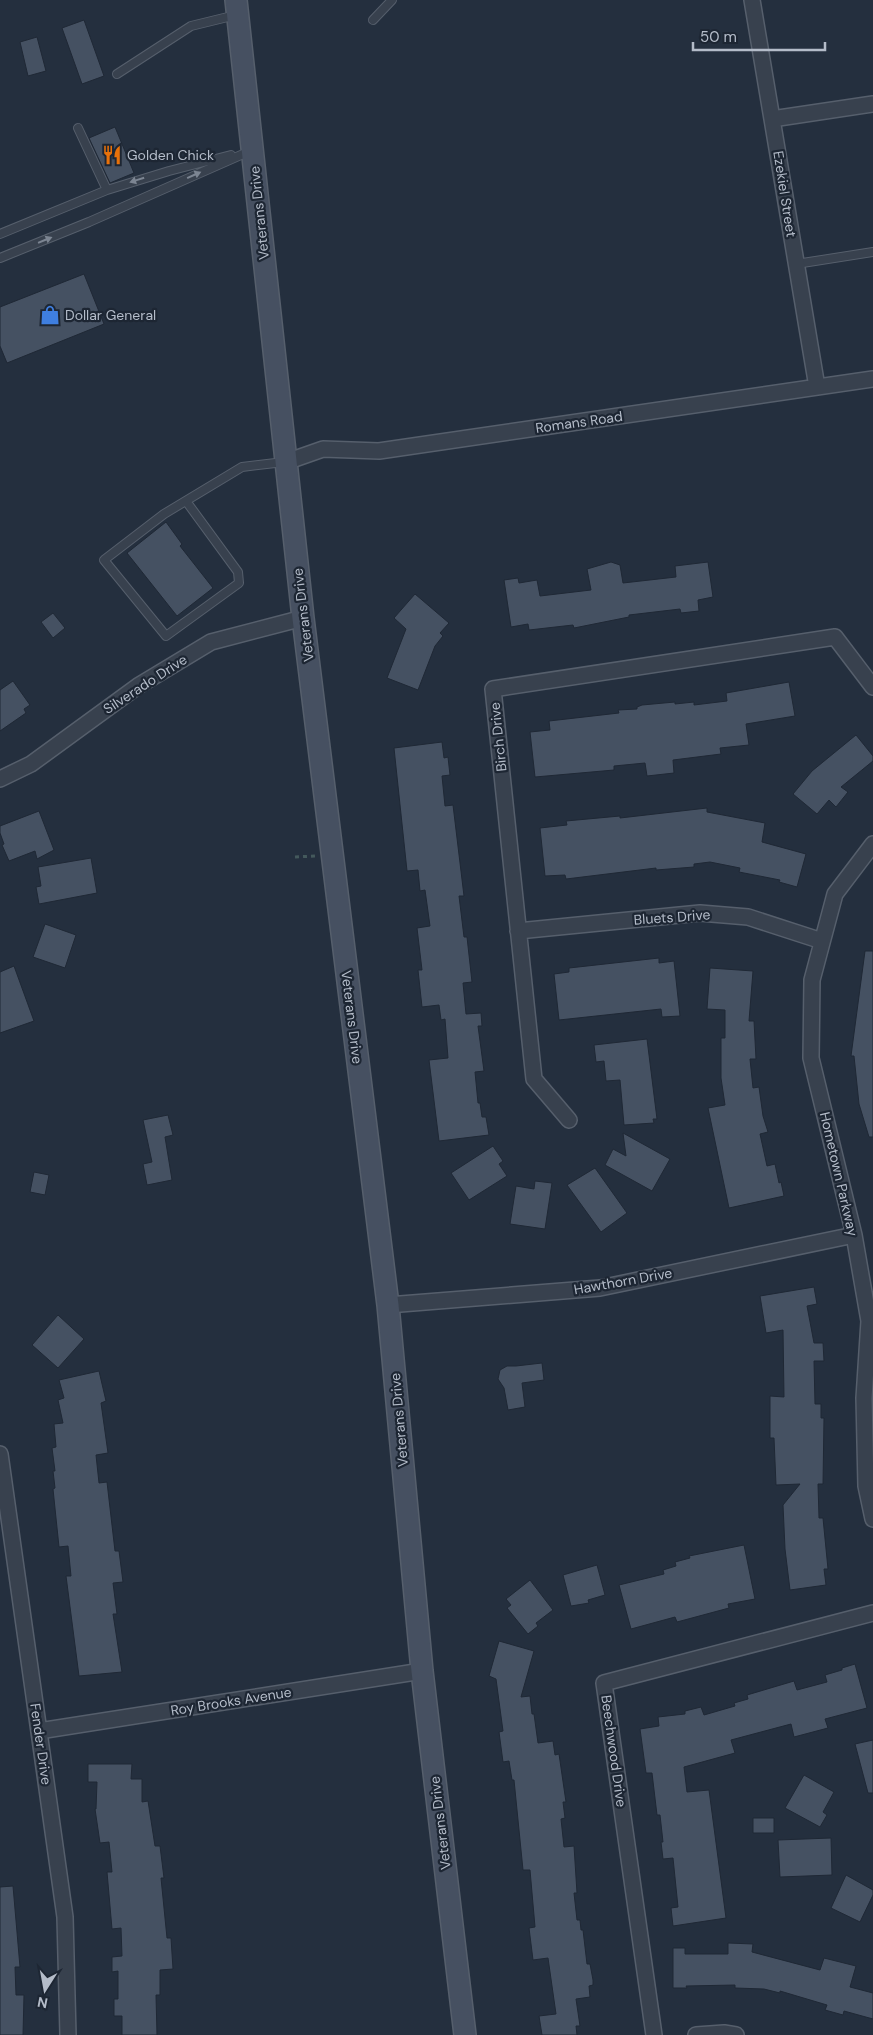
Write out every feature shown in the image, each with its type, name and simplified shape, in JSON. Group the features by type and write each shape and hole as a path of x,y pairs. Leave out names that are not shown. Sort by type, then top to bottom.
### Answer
{"main road":[{"name":"Veterans Drive","path":"237,7 303,618 388,1305 422,1671 466,2035"}],"street":[{"name":"Ezekiel Street","path":"752,0 817,387"},
{"path":"772,119 873,104"},
{"name":"Romans Road","path":"286,462 323,449 379,451 873,379"},
{"name":"Silverado Drive","path":"0,779 31,764 138,686 211,642 303,618"},
{"name":"Birch Drive","path":"569,1120 534,1079 493,689 835,637 873,687"},
{"name":"Hometown Parkway","path":"873,844 835,894 812,980 811,1058 854,1235 869,1321 864,1398 869,1427 866,1486 873,1519"},
{"name":"Bluets Drive","path":"518,931 700,913 748,917 822,942"},
{"name":"Hawthorn Drive","path":"388,1305 600,1288 854,1235"},
{"name":"Fender Drive","path":"0,1454 65,1917 68,2035"},
{"name":"Beechwood Drive","path":"654,2035 604,1683 873,1613"},
{"name":"Roy Brooks Avenue","path":"39,1731 422,1671"},
{"path":"696,2035 724,2033 736,2035"}],"lane":[{"path":"373,20 385,3 392,0"},
{"path":"117,74 191,26 237,7"},
{"path":"78,128 107,190"},
{"path":"0,234 107,190 169,170 252,150"},
{"path":"0,258 82,225 252,150"},
{"path":"796,264 873,252"},
{"path":"186,501 238,572 239,583 166,636 104,560 164,514 242,467 286,462"}],"building":[{"path":"84,20 104,76 82,84 62,28"},
{"path":"37,37 46,71 28,76 20,42"},
{"name":"Golden Chick","path":"115,127 134,173 110,183 89,138"},
{"name":"Dollar General","path":"84,274 104,324 7,363 0,346 0,307"},
{"path":"166,522 182,544 180,546 213,588 177,616 127,553"},
{"path":"611,562 620,565 623,583 676,577 675,566 708,562 713,597 698,600 699,611 681,613 680,609 629,615 629,617 574,628 573,625 529,630 528,624 511,627 504,580 518,578 519,583 537,580 540,596 591,590 587,569"},
{"path":"415,594 449,623 440,633 443,636 435,646 418,690 387,678 406,629 394,618"},
{"path":"53,613 65,628 53,638 41,622"},
{"path":"13,681 30,705 24,709 26,713 0,731 0,690"},
{"path":"789,682 795,716 746,724 749,745 720,748 721,754 673,760 674,773 647,776 645,763 614,766 614,770 535,777 530,732 550,730 549,721 619,713 618,710 637,709 637,707 642,705 694,702 694,705 727,701 726,693"},
{"path":"856,735 873,756 873,761 841,787 848,792 836,807 829,800 817,814 793,794 812,771"},
{"path":"442,742 444,758 448,757 450,775 442,776 445,806 453,805 464,896 459,896 464,937 467,937 472,982 463,983 466,1014 481,1013 482,1026 478,1026 484,1071 475,1072 478,1103 480,1103 482,1117 486,1117 489,1135 439,1141 429,1060 448,1058 445,1019 441,1020 439,1005 422,1007 418,970 422,970 417,928 430,926 425,890 420,891 418,870 407,871 394,748"},
{"path":"707,808 707,812 765,823 762,842 806,854 797,887 779,882 780,880 739,872 740,868 710,862 694,864 694,867 656,870 656,868 566,879 565,875 545,876 540,828 567,825 566,821 620,816 620,818"},
{"path":"39,811 54,850 37,859 35,851 9,861 2,845 4,844 0,833 0,826"},
{"path":"91,858 97,893 39,904 36,887 41,886 38,867"},
{"path":"45,924 76,935 65,968 33,957"},
{"path":"865,951 873,951 873,1137 869,1137 859,1104 854,1056 851,1056"},
{"path":"659,958 659,963 674,961 680,1016 662,1017 661,1009 559,1020 554,974 569,972 569,968"},
{"path":"14,966 34,1021 0,1033 0,972"},
{"path":"710,968 753,971 749,1021 754,1021 756,1059 750,1059 753,1088 759,1087 763,1116 768,1132 760,1134 767,1166 775,1164 784,1196 729,1208 708,1108 725,1105 721,1078 721,1038 725,1038 725,1010 707,1009"},
{"path":"647,1039 657,1119 653,1119 654,1123 624,1125 620,1080 606,1081 604,1061 596,1062 594,1045"},
{"path":"168,1115 173,1135 165,1137 172,1180 147,1185 143,1164 152,1162 143,1120"},
{"path":"623,1133 670,1159 652,1191 605,1165 613,1149 626,1156"},
{"path":"493,1146 503,1161 499,1164 507,1176 469,1200 451,1173"},
{"path":"595,1168 627,1213 601,1232 567,1185"},
{"path":"34,1172 49,1175 45,1195 30,1192"},
{"path":"535,1181 552,1183 545,1229 510,1224 516,1186 534,1189"},
{"path":"814,1287 817,1304 807,1306 814,1343 823,1343 824,1361 814,1361 815,1404 821,1404 821,1418 824,1418 823,1484 818,1484 819,1518 823,1518 828,1569 824,1569 826,1585 790,1590 785,1549 783,1505 800,1484 776,1485 774,1438 770,1438 770,1396 784,1397 783,1330 766,1333 760,1296"},
{"path":"58,1315 84,1339 58,1368 32,1345"},
{"path":"542,1363 544,1380 522,1383 525,1407 508,1410 504,1388 498,1379 500,1370 507,1366"},
{"path":"99,1371 106,1401 101,1403 108,1453 96,1455 99,1483 107,1482 115,1551 119,1551 123,1582 113,1583 117,1614 113,1614 122,1672 79,1676 66,1576 71,1576 68,1546 59,1547 53,1489 55,1488 53,1471 55,1471 52,1448 56,1447 54,1424 63,1423 58,1400 64,1398 59,1380"},
{"path":"744,1545 755,1599 728,1604 729,1608 677,1622 675,1617 631,1629 619,1585 664,1574 663,1570 676,1566 675,1562 690,1558 689,1556"},
{"path":"597,1565 605,1595 588,1600 589,1603 571,1606 563,1575"},
{"path":"530,1580 553,1610 536,1623 538,1626 528,1634 507,1608 511,1605 506,1599"},
{"path":"499,1641 534,1651 521,1697 530,1696 538,1743 553,1741 555,1755 559,1754 566,1802 563,1802 565,1818 561,1819 564,1847 574,1846 577,1893 574,1893 577,1920 580,1920 581,1930 583,1930 587,1964 590,1964 593,1980 593,1985 589,1986 590,1997 576,1999 580,2026 576,2026 577,2035 542,2035 539,2016 556,2014 548,1958 533,1960 529,1928 535,1927 530,1870 523,1870 514,1780 512,1780 509,1761 503,1762 499,1732 503,1731 496,1679 489,1676"},
{"path":"855,1664 867,1708 825,1719 828,1728 794,1737 791,1724 731,1740 735,1753 684,1767 687,1792 709,1790 726,1918 673,1926 671,1908 678,1907 673,1858 663,1859 660,1815 657,1815 652,1773 646,1773 640,1729 659,1726 658,1717 685,1714 685,1711 701,1707 704,1715 735,1706 734,1703 748,1699 747,1695 794,1681 797,1690 827,1682 825,1675"},
{"path":"873,1740 873,1793 868,1793 855,1744"},
{"path":"88,1764 132,1764 131,1779 142,1779 142,1802 148,1801 155,1846 160,1846 164,1878 161,1878 167,1938 171,1938 173,1969 160,1970 160,1995 156,1995 157,2035 122,2035 122,2016 114,2016 114,1999 118,1999 118,1971 112,1972 112,1957 122,1956 121,1928 112,1929 107,1872 112,1872 109,1842 100,1843 95,1809 97,1782 88,1782"},
{"path":"804,1775 834,1792 823,1812 827,1815 820,1827 785,1808"},
{"path":"753,1818 774,1818 774,1833 753,1833"},
{"path":"831,1838 832,1875 780,1877 778,1840"},
{"path":"846,1875 873,1890 873,1895 860,1922 831,1908"},
{"path":"13,1886 20,1967 15,1967 16,1995 24,1995 23,2035 0,2035 0,1887"},
{"path":"728,1943 753,1944 752,1952 820,1970 824,1958 856,1966 850,1987 873,1993 873,2019 844,2011 843,2015 825,2010 827,2005 780,1991 780,1993 764,1989 735,1988 735,1985 673,1988 673,1948 685,1948 685,1954 728,1954"}],"place":[{"name":"Golden Chick","path":"112,155"},
{"name":"Dollar General","path":"50,315"}]}
